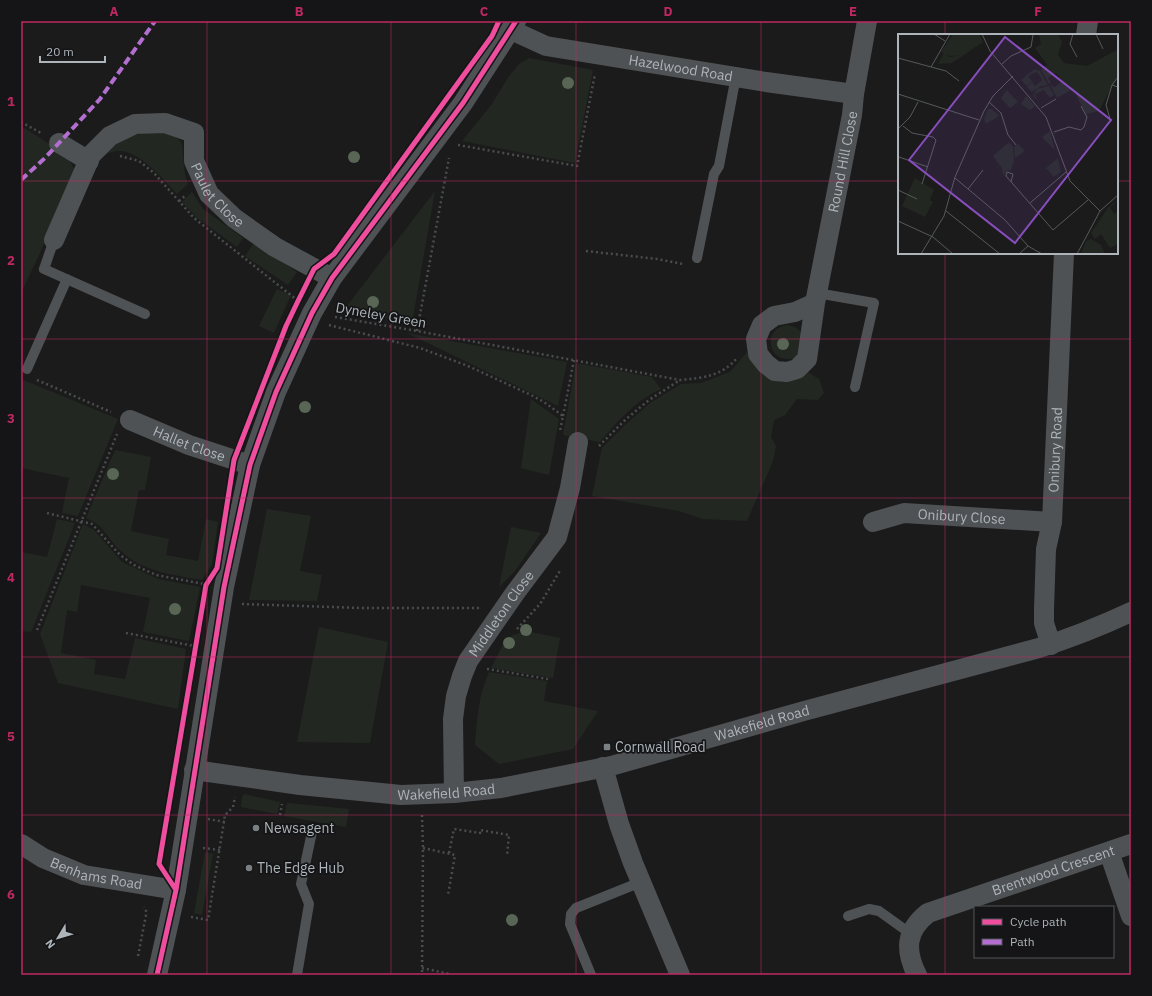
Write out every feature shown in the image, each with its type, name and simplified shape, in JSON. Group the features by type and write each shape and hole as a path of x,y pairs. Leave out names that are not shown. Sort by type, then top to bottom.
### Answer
{"street":[{"name":"Round Hill Close","path":"756,338 758,354 775,371 786,372 797,369 807,359 816,298 852,116 854,94 867,21"},
{"path":"1086,34 1088,21"},
{"name":"Hazelwood Road","path":"513,25 546,46 766,82 854,94"},
{"path":"157,975 176,890 221,604 250,466 276,392 302,307 332,278 463,103 513,25"},
{"name":"Paulet Close","path":"54,240 91,155 110,136 135,124 165,124 194,133 194,161 209,194 234,218 274,247 332,278"},
{"path":"59,143 88,161"},
{"name":"Onibury Road","path":"1051,645 1044,623 1044,609 1046,549 1052,522 1064,254"},
{"path":"756,338 762,325 774,316 795,312 816,298"},
{"name":"Hallet Close","path":"127,419 189,445 250,466"},
{"name":"Middleton Close","path":"454,793 453,719 456,696 462,676 468,661 557,537 570,488 578,442"},
{"name":"Onibury Close","path":"873,522 904,513 1052,522"},
{"name":"Wakefield Road","path":"194,770 300,786 401,795 454,793 501,788 603,767 1051,645 1100,627 1131,612"},
{"path":"603,767 618,824 680,975"},
{"name":"Benhams Road","path":"21,844 43,858 84,875 176,890"},
{"name":"Brentwood Crescent","path":"917,975 911,962 908,950 911,934 920,919 928,913 1131,844"},
{"path":"1109,852 1131,916"}],"lane":[{"path":"697,258 714,174 719,166 736,76"},
{"path":"54,240 44,269 145,314"},
{"path":"28,369 67,279"},
{"path":"816,298 874,303 855,387"},
{"path":"297,975 309,904 301,884 312,832"},
{"path":"591,975 570,924 571,914 576,908 641,882"},
{"path":"848,916 869,909 879,911 911,934"}],"path":[{"path":"453,147 458,144 577,166 596,68"},
{"path":"417,330 448,159 451,153"},
{"path":"88,161 103,162 119,156 139,161 154,173 194,218 302,307 314,269"},
{"path":"586,251 657,259 696,267 697,258"},
{"path":"28,369 26,375 127,419 81,521 37,630"},
{"path":"47,513 92,524 120,555 134,565 156,575 206,585"},
{"path":"205,592 206,585 210,579"},
{"path":"221,604 361,608 504,609"},
{"path":"126,633 196,646"},
{"path":"195,654 198,638"},
{"path":"468,661 477,668 548,679"},
{"path":"190,916 208,920 225,815 233,807 236,793"},
{"path":"421,794 423,848 422,975"},
{"path":"204,818 225,822"},
{"path":"449,853 454,829 480,833 480,830 509,835 507,856"},
{"path":"202,848 220,850"},
{"path":"423,848 455,855 448,895"},
{"path":"137,961 146,911 144,906 141,904"},
{"path":"422,968 450,975"}],"shaded area":[{"path":"529,58 593,70 575,163 462,141 492,104 509,76 519,64"},
{"path":"21,126 67,155 77,175 21,293"},
{"path":"159,132 178,138 182,145 184,170 188,184 177,194 150,166 134,155 114,151 102,155 114,143 133,135"},
{"path":"435,191 412,323 343,311"},
{"path":"192,192 203,209 243,238 237,247 196,217 182,202"},
{"path":"254,243 297,272 288,285 245,256"},
{"path":"277,289 291,295 274,333 259,326"},
{"path":"787,325 798,329 804,338 797,357 788,359 780,357 771,347 773,334 778,328"},
{"path":"407,333 567,362 558,406"},
{"path":"747,352 750,360 769,377 783,382 805,370 819,379 824,393 818,400 797,399 785,415 774,420 771,437 776,446 773,461 747,521 703,519 679,511 592,496 602,448 624,426 650,403 681,384 701,383 730,372"},
{"path":"576,363 652,377 661,389 635,405 620,419 600,442 563,435"},
{"path":"21,379 118,419 78,516 62,513 69,478 21,468"},
{"path":"531,399 559,419 549,475 521,468"},
{"path":"115,450 151,457 145,490 139,490 131,531 169,539 166,555 198,561 206,519 218,522 212,564 202,580 159,572 139,564 121,551 98,524 86,518"},
{"path":"267,509 311,516 300,571 322,575 317,601 249,600"},
{"path":"57,519 75,523 31,632 21,631 21,552 47,557"},
{"path":"83,524 94,530 122,562 158,579 200,587 189,641 143,632 150,598 81,585 77,612 67,610 61,653 96,660 94,674 125,679 135,638 186,649 178,709 58,683 40,634"},
{"path":"511,527 541,533 515,571 499,587"},
{"path":"319,627 388,642 370,743 297,742"},
{"path":"526,631 560,638 553,678 491,668 504,643 513,635"},
{"path":"489,672 547,681 544,701 598,711 573,749 499,764 475,745 480,699"},
{"path":"244,794 280,802 277,814 241,807 242,797"},
{"path":"287,803 349,809 346,827 284,816"},
{"path":"205,852 213,854 202,915 194,913"}],"marked path":[{"path":"21,180 45,158 100,99 155,21"}],"cycle path":[{"path":"176,890 159,864 206,585 217,568 234,460 286,326 314,269 334,254 492,36 499,21"},
{"path":"157,975 176,890 224,587 250,465 276,392 312,313 332,278 463,103 516,21"}],"place":[{"name":"Cornwall Road","path":"607,747"},
{"name":"Newsagent","path":"256,828"},
{"name":"The Edge Hub","path":"249,868"}]}
